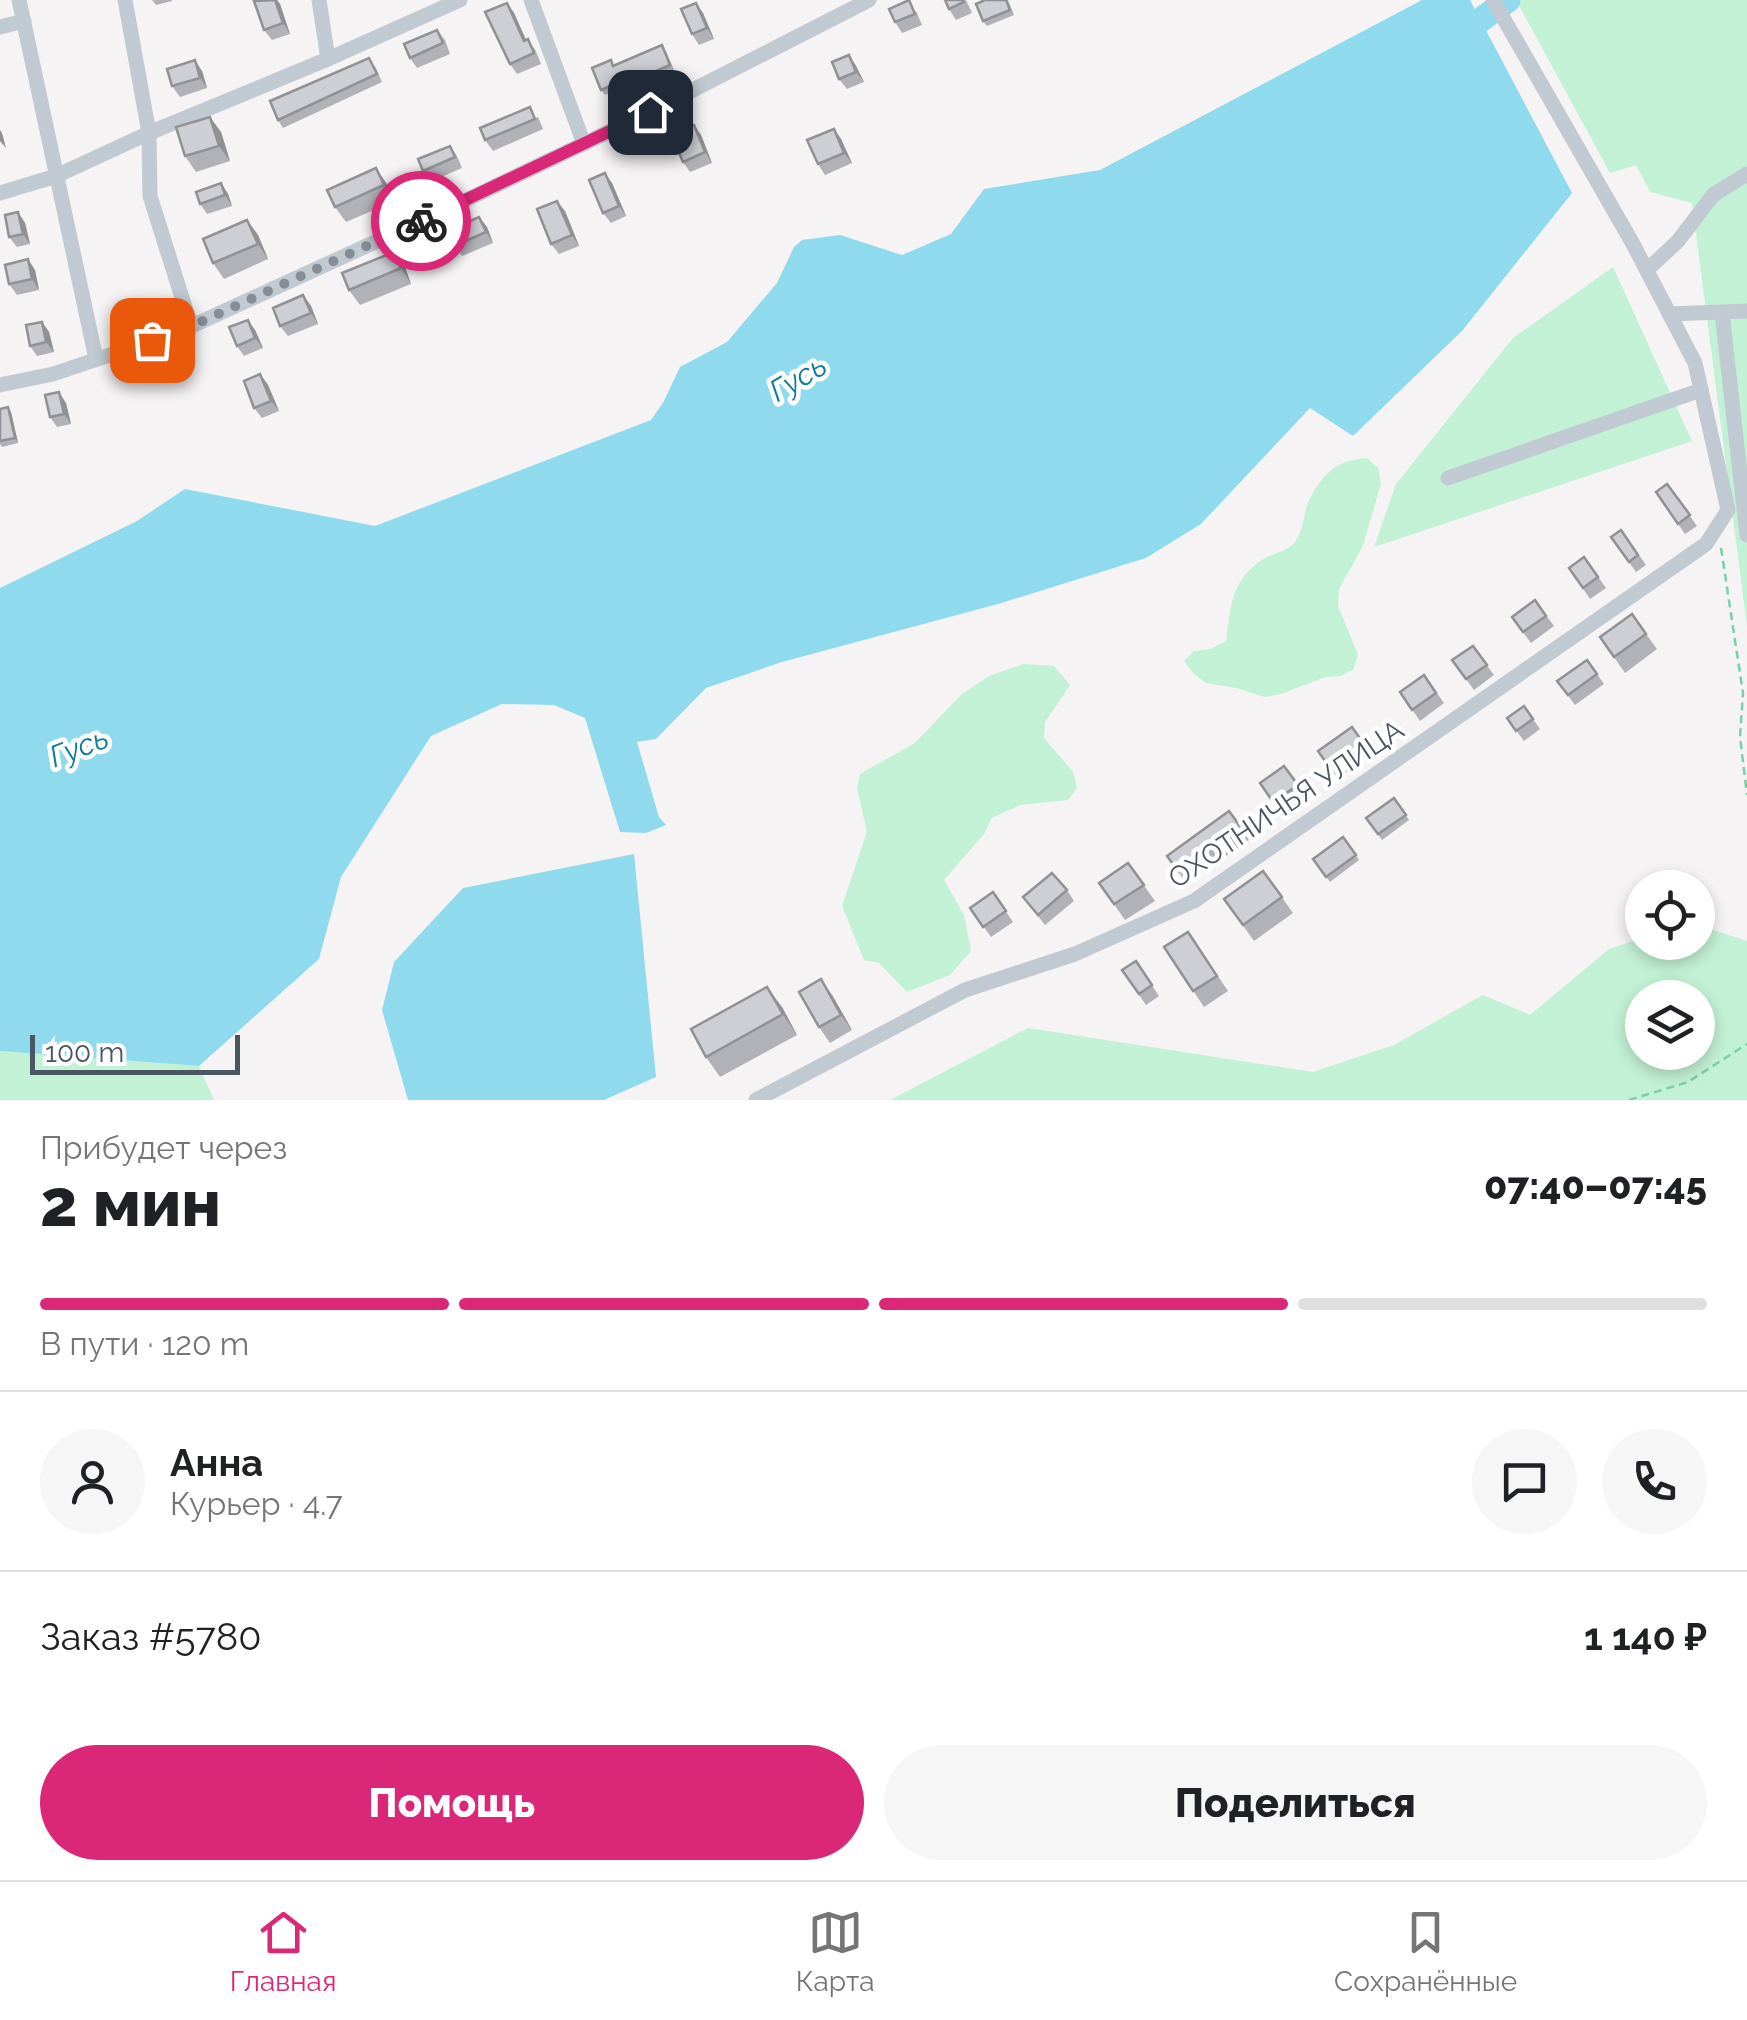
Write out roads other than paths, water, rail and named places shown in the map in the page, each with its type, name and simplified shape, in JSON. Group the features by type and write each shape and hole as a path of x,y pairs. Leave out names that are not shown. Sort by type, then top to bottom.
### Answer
{"street":[{"path":"19,0 96,359"},
{"path":"125,0 149,133 150,196 191,326"},
{"path":"319,0 328,60"},
{"path":"0,192 56,176 460,0"},
{"path":"532,0 584,144"},
{"path":"0,386 53,374 191,326 584,144 842,6 869,0"},
{"path":"1448,478 1701,390 1695,363 1647,270 1493,0"},
{"path":"0,27 24,21"},
{"path":"1647,270 1678,241 1714,195 1747,174"},
{"path":"1669,314 1747,311"},
{"path":"1722,312 1742,453 1747,535"},
{"name":"ОХОТНИЧЬЯ УЛИЦА","path":"756,1100 965,990 1075,954 1194,901 1706,544 1728,510 1701,390"}],"water":[{"path":"1422,0 1470,0 1572,193 1462,331 1353,436 1310,408 1201,524 1146,558 998,604 782,662 706,688 656,739 637,742 659,817 666,825 646,833 620,832 585,718 554,705 502,704 431,736 341,877 319,959 199,1066 0,1051 0,588 137,521 185,489 375,526 651,420 680,367 727,342 777,283 794,247 802,240 840,235 902,255 951,234 984,189 1100,170"},
{"path":"634,854 656,1077 604,1100 408,1100 382,1010 394,962 463,888"}],"waterway":[{"name":"Гусь","path":"1456,38 1508,0"}]}
